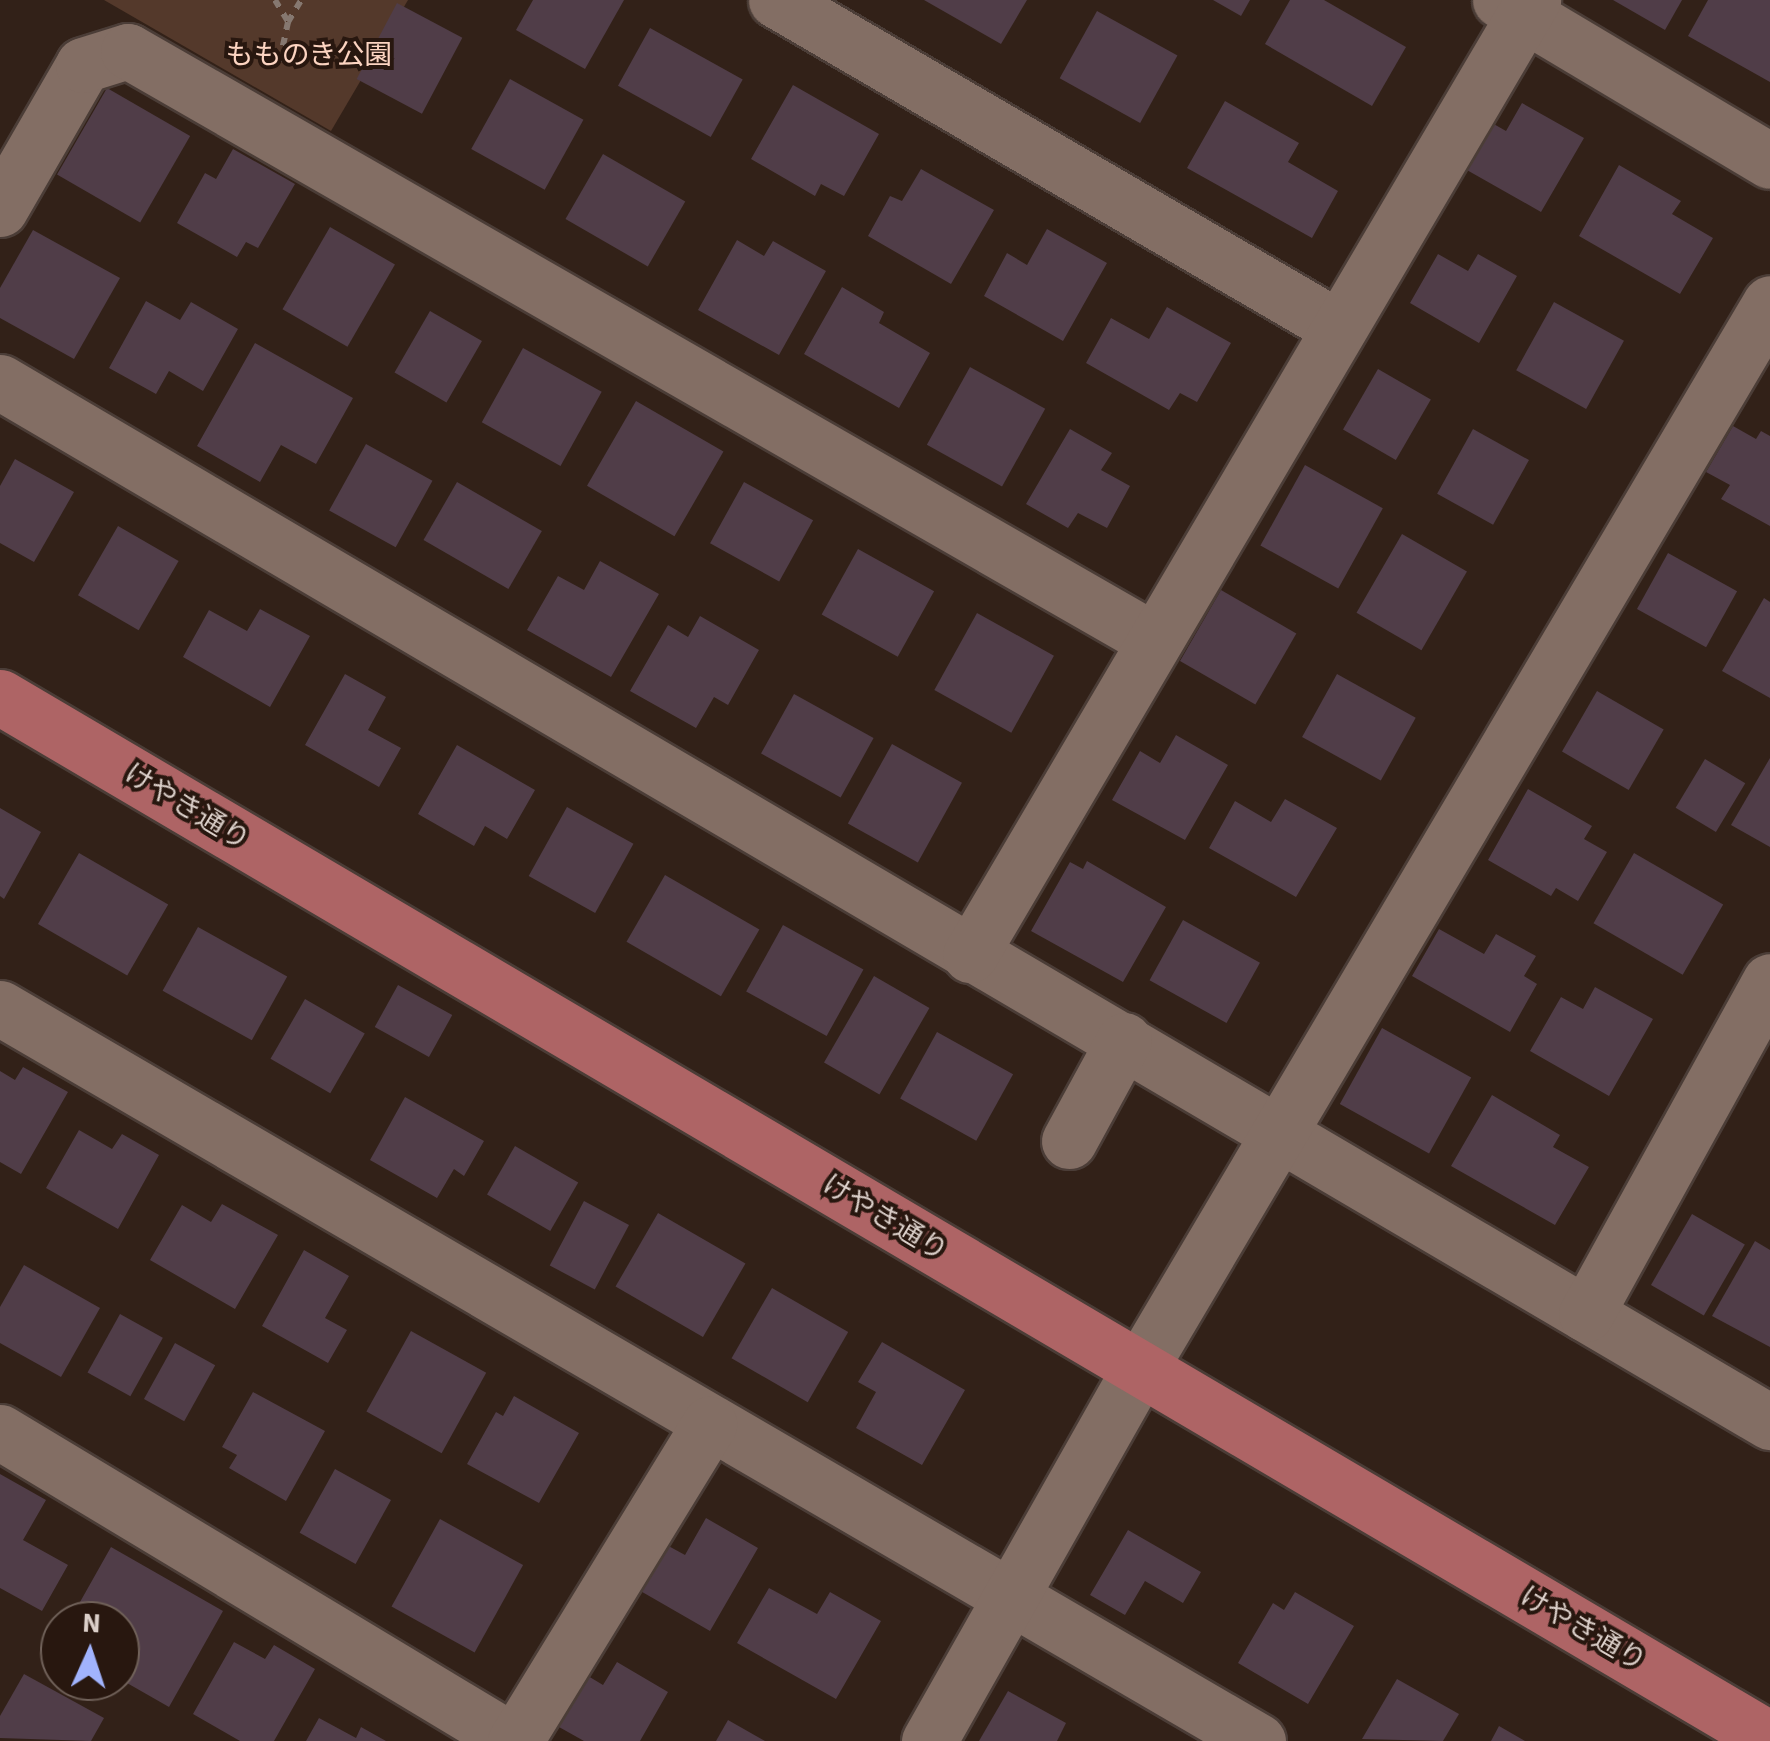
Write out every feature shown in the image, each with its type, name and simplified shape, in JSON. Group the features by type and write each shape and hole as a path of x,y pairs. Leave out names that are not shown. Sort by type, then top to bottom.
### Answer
{"main road":[{"name":"けやき通り","path":"0,697 1770,1738"}],"street":[{"path":"776,0 1336,326"},
{"path":"970,955 1519,5 1770,161"},
{"path":"0,209 83,64 128,52 1154,640"},
{"path":"929,1741 1140,1368 1770,303"},
{"path":"0,382 1770,1422"},
{"path":"1586,1314 1765,1001"},
{"path":"0,1008 1258,1741"},
{"path":"1069,1141 1124,1040"},
{"path":"0,1432 514,1741 709,1424"}],"path":[{"path":"288,22 300,0"}],"green space":[{"name":"もものき公園","path":"104,0 408,0 331,131"}],"building":[{"path":"533,0 624,0 585,69 516,30"},
{"path":"924,0 1027,0 1001,44"},
{"path":"1213,0 1250,0 1241,16"},
{"path":"1290,0 1324,0 1406,47 1372,106 1265,44"},
{"path":"1613,0 1682,0 1665,30"},
{"path":"1708,0 1770,0 1770,82 1688,36"},
{"path":"397,3 462,38 422,114 357,79"},
{"path":"1097,11 1177,56 1140,123 1060,78"},
{"path":"650,28 743,79 711,137 618,86"},
{"path":"510,79 583,120 545,190 471,149"},
{"path":"793,85 879,134 844,196 821,184 815,196 751,159"},
{"path":"107,88 190,136 140,223 57,175"},
{"path":"1225,101 1299,143 1288,162 1338,191 1312,238 1187,168"},
{"path":"1522,103 1584,138 1541,212 1458,165 1485,119 1506,131"},
{"path":"233,149 295,184 258,248 246,242 237,257 177,223 205,173 216,179"},
{"path":"603,154 685,202 648,266 566,219"},
{"path":"1619,165 1681,201 1672,214 1713,238 1680,294 1579,236"},
{"path":"921,169 994,210 951,284 868,236 890,196 902,201"},
{"path":"330,227 395,264 347,347 282,309"},
{"path":"1047,229 1107,263 1063,341 984,296 1007,253 1027,265"},
{"path":"33,230 120,278 74,359 0,318 0,288"},
{"path":"737,240 764,256 773,241 826,271 779,355 698,310"},
{"path":"1438,254 1468,271 1478,254 1517,276 1479,343 1410,303"},
{"path":"842,287 884,312 879,323 930,353 899,408 804,354"},
{"path":"146,301 180,320 191,302 238,329 203,391 169,371 156,394 109,368"},
{"path":"1554,302 1624,341 1586,409 1516,370"},
{"path":"1167,307 1231,343 1197,402 1180,393 1169,410 1086,363 1111,318 1149,339"},
{"path":"430,311 482,341 446,402 394,372"},
{"path":"255,343 353,398 316,464 281,445 260,482 197,446"},
{"path":"523,348 602,392 561,466 482,422"},
{"path":"970,367 1045,409 1002,487 927,445"},
{"path":"1378,369 1431,400 1396,460 1343,430"},
{"path":"636,401 723,452 674,536 587,486"},
{"path":"1733,426 1756,439 1761,431 1770,436 1770,526 1721,499 1730,485 1706,472"},
{"path":"1070,429 1112,453 1101,470 1130,486 1107,528 1078,513 1068,528 1026,504"},
{"path":"1473,429 1529,460 1493,525 1437,494"},
{"path":"366,444 432,481 396,547 329,510"},
{"path":"15,459 74,492 34,562 0,543 0,486"},
{"path":"1305,465 1383,508 1338,589 1260,545"},
{"path":"457,482 542,531 508,589 424,540"},
{"path":"744,482 813,520 779,582 710,543"},
{"path":"118,526 179,561 139,630 78,595"},
{"path":"1402,534 1467,572 1421,650 1356,613"},
{"path":"858,549 934,591 898,657 822,615"},
{"path":"1668,553 1737,591 1706,647 1637,609"},
{"path":"600,561 659,594 611,677 527,630 558,576 584,590"},
{"path":"1221,590 1296,634 1255,705 1180,661"},
{"path":"1764,598 1770,602 1770,698 1722,671"},
{"path":"260,609 310,636 270,707 183,657 209,610 247,631"},
{"path":"977,613 1054,656 1011,733 934,690"},
{"path":"700,616 759,650 728,705 714,697 696,728 630,691 668,625 688,637"},
{"path":"345,674 386,697 368,730 401,748 379,787 305,745"},
{"path":"1337,674 1416,718 1381,781 1302,737"},
{"path":"1597,691 1664,730 1629,790 1562,752"},
{"path":"794,694 874,738 841,798 761,753"},
{"path":"1176,735 1228,765 1185,840 1112,800 1140,751 1160,763"},
{"path":"892,744 962,783 918,862 848,824"},
{"path":"457,745 535,790 507,839 485,826 474,846 418,814"},
{"path":"1770,758 1770,847 1731,825"},
{"path":"1705,759 1745,783 1716,832 1676,808"},
{"path":"1528,789 1592,826 1584,839 1607,852 1578,901 1556,888 1551,896 1488,860"},
{"path":"1285,799 1337,828 1296,897 1209,848 1235,801 1271,822"},
{"path":"567,807 633,844 595,913 529,876"},
{"path":"0,808 41,832 4,899 0,896"},
{"path":"79,853 168,904 127,976 38,924"},
{"path":"1634,853 1723,904 1683,975 1594,923"},
{"path":"1087,861 1166,907 1123,982 1031,931 1070,862 1083,869"},
{"path":"665,875 759,929 721,996 626,942"},
{"path":"1183,920 1260,963 1227,1023 1150,980"},
{"path":"783,925 863,970 827,1036 746,991"},
{"path":"198,927 287,976 252,1040 163,991"},
{"path":"1439,929 1484,954 1496,934 1536,956 1524,976 1537,984 1510,1032 1412,976"},
{"path":"874,976 929,1008 879,1095 824,1063"},
{"path":"398,985 452,1015 429,1057 375,1027"},
{"path":"1595,987 1653,1019 1609,1096 1530,1051 1561,997 1583,1009"},
{"path":"305,999 365,1034 330,1093 271,1059"},
{"path":"1382,1028 1471,1077 1429,1154 1340,1104"},
{"path":"937,1032 1013,1074 976,1141 900,1098"},
{"path":"23,1067 68,1092 21,1174 0,1162 0,1071 15,1080"},
{"path":"1492,1095 1560,1135 1553,1147 1589,1167 1555,1225 1451,1166"},
{"path":"405,1097 484,1141 464,1176 454,1169 437,1198 370,1160"},
{"path":"79,1130 112,1149 122,1134 159,1155 118,1229 46,1188"},
{"path":"515,1146 578,1182 550,1231 487,1194"},
{"path":"584,1201 629,1225 595,1289 550,1265"},
{"path":"222,1204 278,1235 235,1309 150,1260 182,1205 211,1222"},
{"path":"658,1213 745,1264 703,1337 616,1287"},
{"path":"1692,1214 1745,1244 1704,1316 1651,1285"},
{"path":"1755,1241 1770,1250 1770,1347 1712,1316"},
{"path":"304,1250 349,1276 325,1318 347,1330 328,1363 262,1326"},
{"path":"24,1265 100,1308 61,1377 0,1343 0,1307"},
{"path":"772,1288 848,1332 808,1402 732,1358"},
{"path":"120,1314 163,1338 130,1396 88,1373"},
{"path":"411,1331 486,1373 442,1453 366,1411"},
{"path":"882,1342 965,1390 922,1465 856,1428 876,1392 858,1382"},
{"path":"175,1343 215,1365 184,1421 144,1399"},
{"path":"253,1392 325,1431 286,1501 229,1468 237,1455 222,1447"},
{"path":"514,1396 579,1433 539,1503 467,1464 496,1412 503,1416"},
{"path":"335,1469 391,1500 356,1564 300,1533"},
{"path":"0,1474 46,1500 23,1540 68,1565 48,1601 40,1601 40,1610 0,1588"},
{"path":"706,1518 758,1548 710,1631 637,1589 663,1543 685,1555"},
{"path":"440,1519 523,1565 475,1653 392,1606"},
{"path":"1128,1530 1201,1572 1183,1603 1145,1581 1125,1615 1090,1595"},
{"path":"111,1547 223,1611 169,1707 140,1690 140,1601 81,1601"},
{"path":"769,1588 817,1614 830,1592 881,1621 836,1699 737,1643"},
{"path":"1295,1592 1354,1626 1308,1704 1238,1663 1273,1603 1284,1610"},
{"path":"234,1642 265,1659 274,1645 315,1669 274,1741 240,1741 193,1714"},
{"path":"617,1662 668,1692 640,1741 584,1741 559,1727 588,1676 603,1685"},
{"path":"24,1674 40,1683 40,1701 73,1701 104,1718 91,1741 0,1738 0,1716"},
{"path":"1397,1679 1459,1714 1443,1741 1362,1739"},
{"path":"1008,1691 1066,1723 1057,1741 979,1741"},
{"path":"319,1718 356,1738 361,1727 386,1741 306,1741"},
{"path":"728,1720 765,1741 716,1741"},
{"path":"1499,1726 1525,1741 1491,1741"}]}
